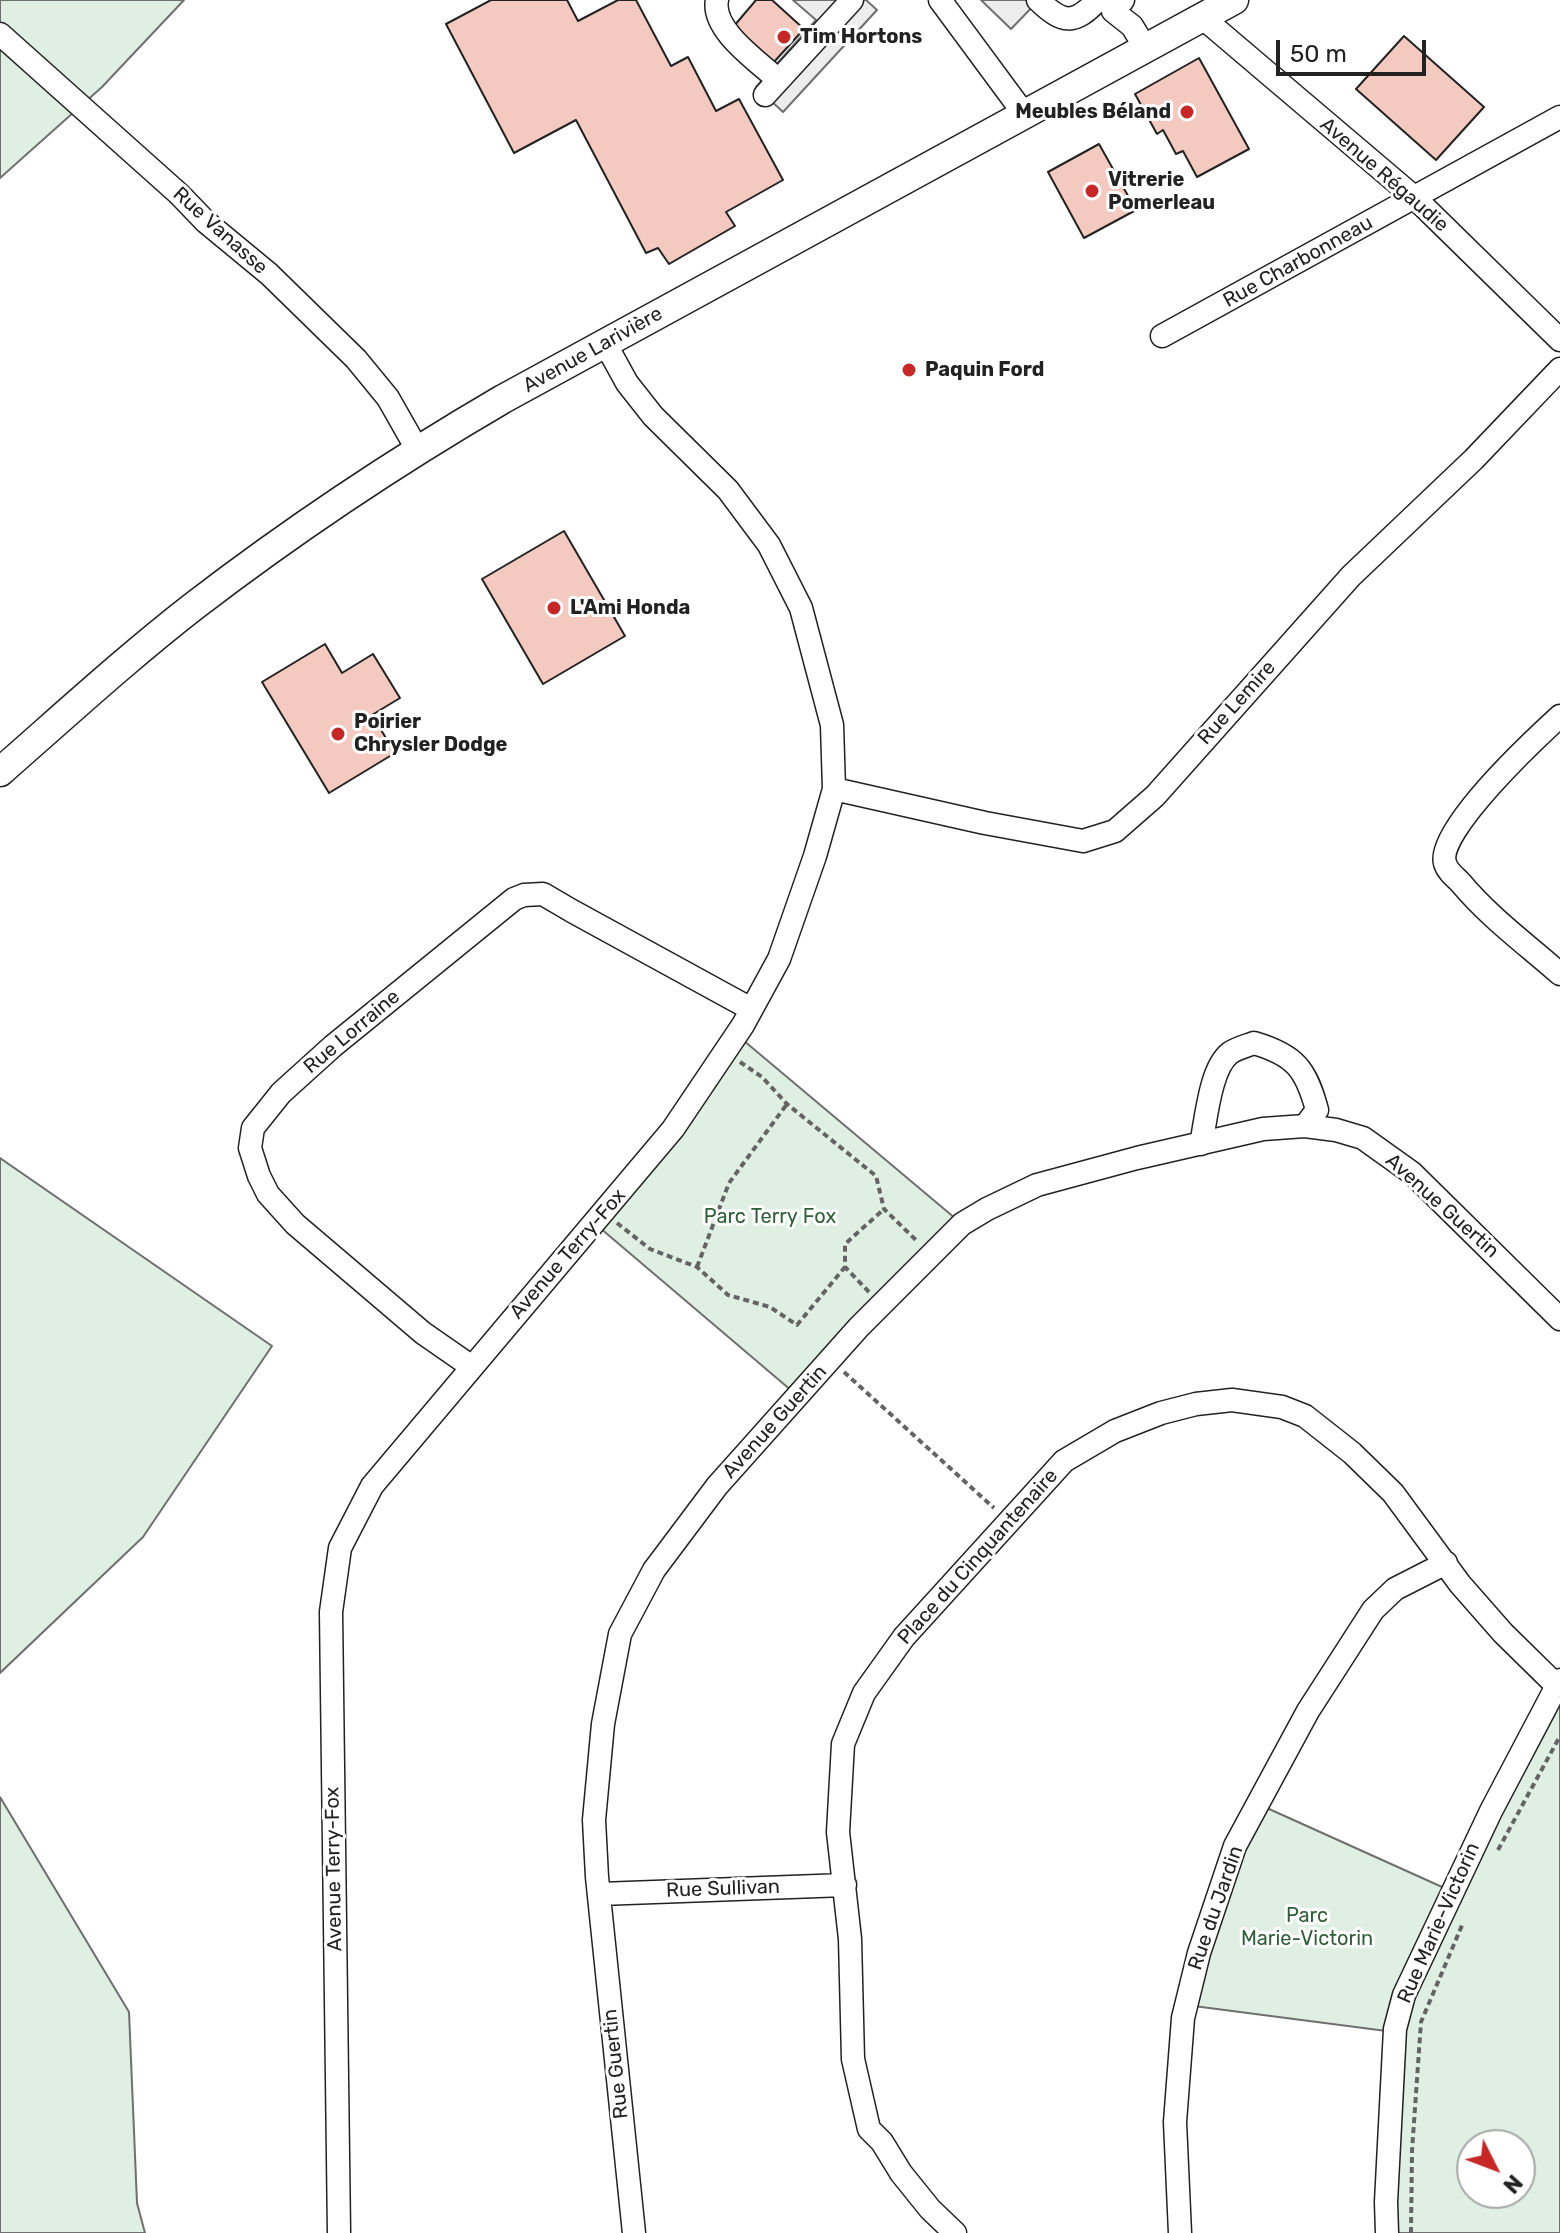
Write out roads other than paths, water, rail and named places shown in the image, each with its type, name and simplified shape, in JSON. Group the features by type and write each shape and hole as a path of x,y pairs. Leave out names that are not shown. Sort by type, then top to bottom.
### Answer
{"main road":[{"name":"Avenue Larivière","path":"0,772 193,607 294,532 417,449 1234,0"}],"street":[{"path":"717,0 715,10 719,23 772,88 852,0"},
{"path":"940,0 1025,115"},
{"path":"1038,0 1057,16 1069,20 1109,3 1132,26 1146,49"},
{"name":"Avenue Régaudie","path":"1203,18 1415,198 1560,340"},
{"name":"Rue Vanasse","path":"0,34 179,194 206,222 269,274 356,359 388,398 417,449"},
{"name":"Rue Charbonneau","path":"1162,336 1560,117"},
{"name":"Avenue Terry-Fox","path":"339,2233 331,1612 340,1548 372,1486 673,1129 743,1025 779,959 815,856 834,789 832,725 812,649 801,608 769,545 728,490 653,416 627,383 605,343"},
{"name":"Rue Lemire","path":"834,789 985,823 1083,841 1115,831 1155,796 1351,576 1474,459 1560,369"},
{"path":"1560,716 1529,743 1461,819 1443,854 1445,867 1480,906 1560,974"},
{"name":"Rue Lorraine","path":"472,1367 423,1333 295,1224 268,1194 250,1148 253,1128 263,1113 344,1037 491,916 524,895 543,894 555,899 751,1009"},
{"path":"1201,1144 1212,1087 1222,1064 1229,1054 1254,1043 1289,1056 1302,1069 1317,1110 1305,1126"},
{"name":"Avenue Guertin","path":"600,1894 594,1820 603,1724 620,1634 654,1570 717,1486 881,1306 962,1224 1037,1185 1137,1158 1263,1129 1305,1126 1336,1130 1363,1138 1412,1173 1560,1319"},
{"name":"Place du Cinquantenaire","path":"955,2233 930,2209 901,2173 882,2142 869,2129 853,2059 850,1939 838,1832 843,1744 849,1723 864,1693 904,1637 1064,1461 1115,1431 1161,1413 1196,1404 1232,1400 1282,1407 1305,1416 1325,1430 1393,1493 1460,1584 1503,1633 1559,1683"},
{"name":"Rue du Jardin","path":"1180,2233 1175,2122 1183,2018 1199,1953 1235,1846 1308,1711 1373,1610 1395,1589 1446,1563"},
{"name":"Rue Marie-Victorin","path":"1387,2233 1395,2029 1404,1995 1491,1811 1559,1683"},
{"name":"Rue Sullivan","path":"600,1894 845,1885"},
{"name":"Rue Guertin","path":"600,1894 634,2233"}],"place":[{"name":"Tim Hortons","path":"784,37"},
{"name":"Meubles Béland","path":"1187,112"},
{"name":"Vitrerie Pomerleau","path":"1092,191"},
{"name":"Paquin Ford","path":"909,370"},
{"name":"L'Ami Honda","path":"554,608"},
{"name":"Poirier Chrysler Dodge","path":"338,734"}],"park label":[{"name":"Parc Terry Fox","path":"770,1217"},
{"name":"Parc Marie-Victorin","path":"1307,1928"}]}
